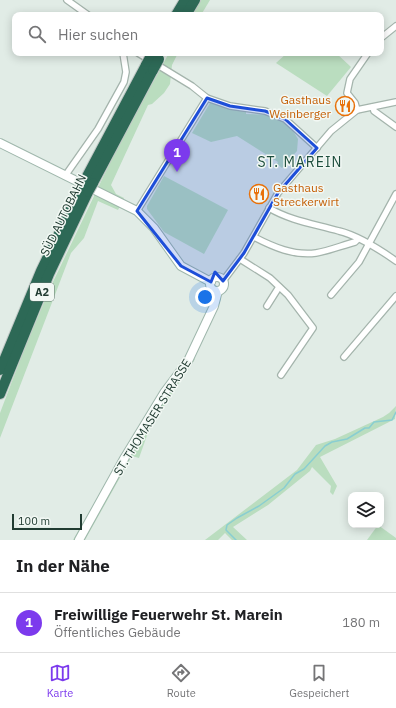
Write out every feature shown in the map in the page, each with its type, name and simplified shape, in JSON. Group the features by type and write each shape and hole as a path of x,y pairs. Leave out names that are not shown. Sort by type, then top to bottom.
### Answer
{"highway":[{"path":"178,12 185,0"},
{"path":"188,12 195,0"},
{"name":"SÜD AUTOBAHN","path":"0,370 41,271 155,56"},
{"name":"SÜD AUTOBAHN","path":"0,394 87,186"}],"main road":[{"path":"0,143 138,211 154,228 181,266 211,282 213,289 218,291 223,288 223,281 217,277 211,282"},
{"name":"ST. THOMASER STRASSE","path":"79,540 125,457 164,393 188,361 214,306 218,291"}],"street":[{"path":"67,0 84,12"},
{"path":"384,36 396,26"},
{"path":"65,176 98,129 124,82 126,72 123,56"},
{"path":"143,56 192,86 207,98 230,106 265,111 285,119 316,148"},
{"path":"357,110 347,93 350,79 366,56"},
{"path":"138,211 207,98"},
{"path":"223,281 240,259 254,237 278,193 332,131 357,110 396,102"},
{"path":"373,107 374,111 396,127"},
{"path":"331,295 359,262 396,194"},
{"path":"269,208 292,219 340,231 368,244 396,261"},
{"path":"254,237 273,247 308,253 318,253 355,242 358,239"},
{"path":"240,259 262,272 279,287 313,328 282,375"},
{"path":"267,306 279,287"},
{"path":"344,357 396,297"}],"highlighted area":[{"path":"207,98 230,106 265,111 285,119 317,148 278,193 244,253 223,281 215,272 211,282 181,266 137,211"}],"green space":[{"path":"201,0 210,0 203,12 194,12"},
{"path":"167,56 176,56 172,65 170,84 164,93 152,104 148,105 111,185 116,194 124,198 118,210 98,201 84,238 71,253 0,438 0,413 25,347 51,286 118,146"},
{"path":"284,56 339,56 351,67 327,96 276,63"},
{"path":"210,103 246,112 246,114 273,115 290,126 298,139 297,151 282,168 277,164 278,162 237,136 211,142 192,133"},
{"path":"164,176 228,210 204,254 164,232 147,209 147,206"},
{"path":"188,352 195,359 150,427 139,458 132,456 85,540 73,540 126,448"},
{"path":"396,406 395,419 320,457 337,486 333,495 330,492 331,486 312,467 310,471 268,505 233,527 247,540 232,540 225,533 218,540 205,540 297,470 316,445 335,439 383,417"},
{"path":"376,528 382,528 396,538 396,540 367,540"}],"waterway":[{"path":"236,540 226,530 227,525 259,506 284,488 295,474 304,469 325,446 332,442 347,439 365,428 369,428 374,422 392,420 396,412"}],"place":[{"name":"Gasthaus Weinberger","path":"345,106"},
{"name":"Freiwillige Feuerwehr St. Marein","path":"177,172"},
{"name":"Gasthaus Streckerwirt","path":"259,194"}],"district":[{"name":"ST. MAREIN","path":"300,162"}]}
